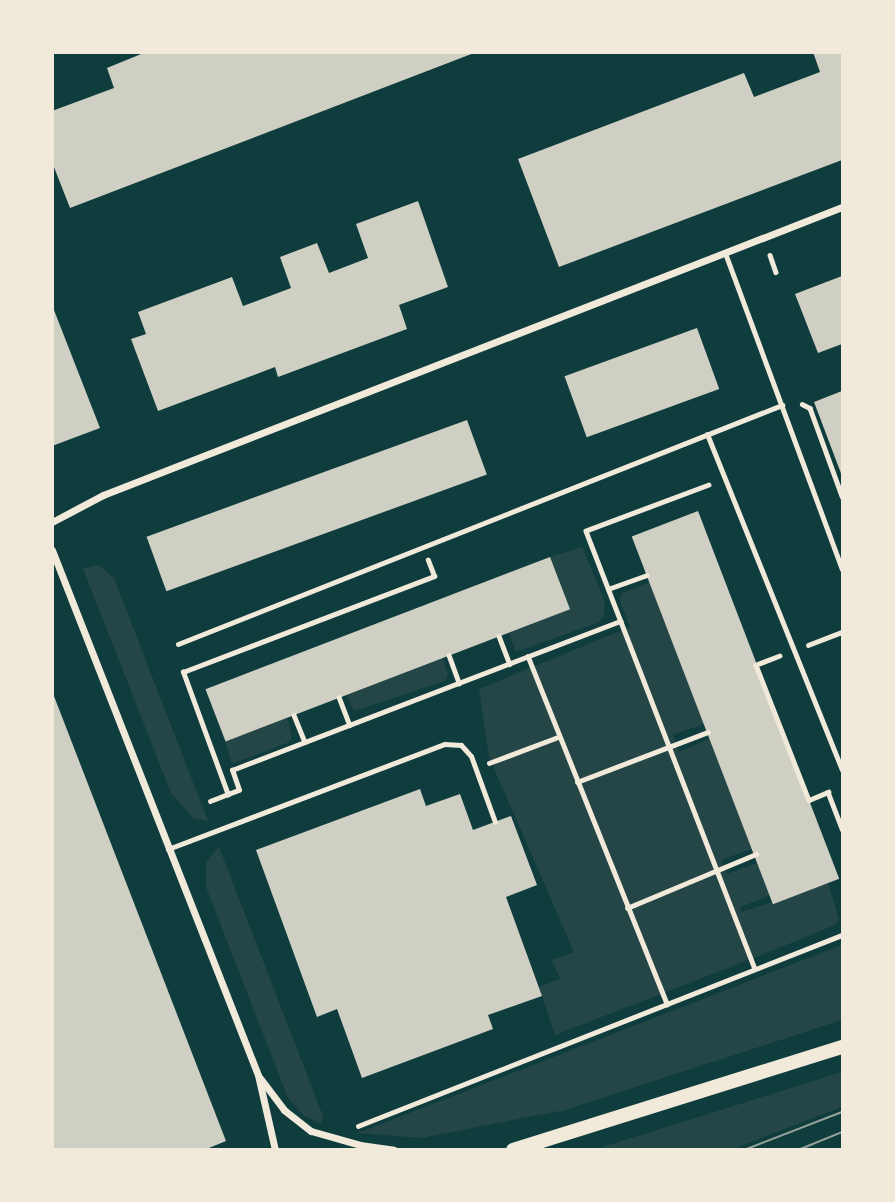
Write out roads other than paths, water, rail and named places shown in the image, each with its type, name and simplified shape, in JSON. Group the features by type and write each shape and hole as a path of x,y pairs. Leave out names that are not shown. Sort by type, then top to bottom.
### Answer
{"main road":[{"path":"513,1150 842,1047"}],"street":[{"path":"52,522 103,495 842,208"},
{"path":"52,550 258,1075 275,1150"},
{"path":"258,1075 284,1110 311,1131 360,1145 394,1150"}],"lane":[{"path":"725,253 842,569"},
{"path":"178,644 782,404"},
{"path":"707,434 842,770"},
{"path":"168,849 445,744 461,745 475,768 495,822"}],"tram line":[{"path":"744,1150 842,1112"},
{"path":"798,1150 842,1132"}]}
